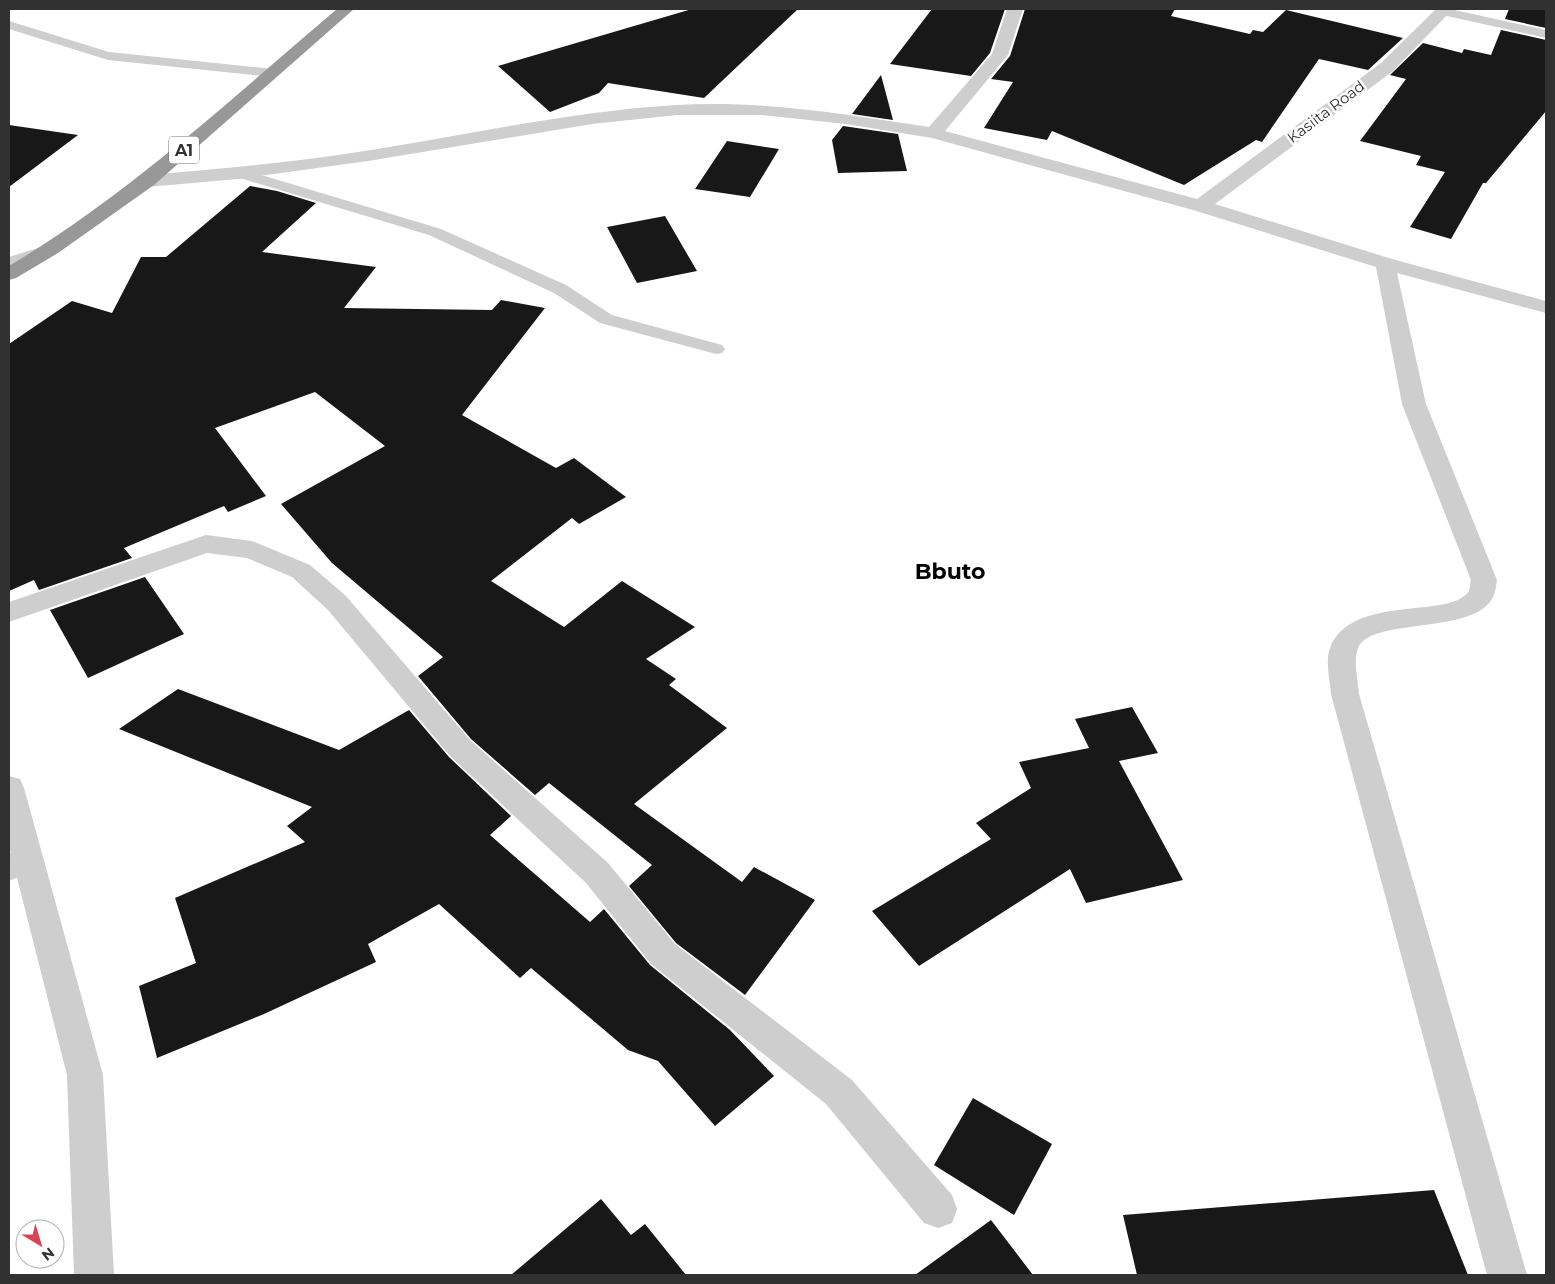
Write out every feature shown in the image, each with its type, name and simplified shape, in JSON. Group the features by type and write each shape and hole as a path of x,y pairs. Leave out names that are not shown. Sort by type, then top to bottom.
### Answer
{"highway":[{"name":"A1","path":"9,274 51,249 147,181 346,9"}],"street":[{"path":"933,134 1000,54 1014,9"},
{"name":"Kasiita Road","path":"1200,206 1387,67 1444,10"},
{"path":"147,181 238,173 368,156 592,119 677,110 761,110 846,119 933,134 1200,206 1385,263 1546,307"},
{"path":"1385,263 1414,404 1484,580 1481,596 1468,608 1376,624 1349,636 1344,647 1345,694 1507,1275"},
{"path":"9,612 206,544 252,550 301,571 337,603 460,748 597,873 663,954 839,1092 938,1209"},
{"path":"9,788 17,863 85,1075 94,1275"}],"lane":[{"path":"1444,10 1546,34"},
{"path":"9,25 108,56 273,73"},
{"path":"238,173 435,232 560,289 606,319 716,350"},
{"path":"9,262 51,249"}],"building":[{"path":"692,9 798,9 704,98 608,83 599,93 550,112 498,66"},
{"path":"932,9 1005,9 990,53 971,76 890,64"},
{"path":"1025,9 1175,9 1171,16 1250,34 1253,30 1263,32 1286,10 1403,38 1368,70 1319,59 1262,142 1256,140 1184,185 1052,131 1047,140 984,128 1013,82 991,79 1010,56"},
{"path":"1509,9 1546,9 1546,28 1505,19"},
{"path":"1501,30 1546,40 1546,111 1486,183 1483,183 1451,239 1410,227 1445,172 1416,165 1421,156 1360,141 1406,79 1390,75 1423,43 1462,53 1464,49 1491,55"},
{"path":"881,75 893,120 852,114"},
{"path":"9,125 78,135 9,187"},
{"path":"843,126 898,134 907,171 838,173 832,140"},
{"path":"727,141 779,149 750,197 695,189"},
{"path":"250,186 277,191 316,203 262,252 376,267 344,308 492,310 501,300 545,308 462,415 556,468 574,458 626,497 579,524 572,518 491,581 564,627 622,581 695,627 646,659 676,679 669,685 727,728 634,804 742,882 754,867 815,900 745,995 676,943 629,886 652,865 549,783 535,795 471,739 418,676 443,657 332,563 281,504 385,446 315,392 215,428 266,496 228,512 224,506 124,548 132,558 39,590 34,580 9,591 9,344 72,301 112,313 141,257 166,257"},
{"path":"665,216 697,271 637,283 607,227"},
{"path":"145,577 184,634 88,678 50,610"},
{"path":"178,689 339,750 409,710 449,757 511,816 490,835 590,922 604,909 650,965 730,1030 774,1076 715,1126 658,1061 628,1050 531,968 520,978 439,904 368,944 376,962 264,1014 157,1058 139,986 196,963 175,898 305,842 287,826 312,807 119,729"},
{"path":"1132,707 1158,753 1119,761 1183,880 1086,903 1070,869 919,966 872,911 991,839 976,823 1031,788 1019,762 1089,748 1075,719"},
{"path":"973,1098 1052,1144 1014,1215 934,1165"},
{"path":"1434,1190 1468,1275 1137,1275 1123,1215"},
{"path":"601,1199 631,1235 645,1224 686,1275 511,1275"},
{"path":"991,1220 1033,1275 915,1275"}],"district":[{"name":"Bbuto","path":"950,571"}]}
